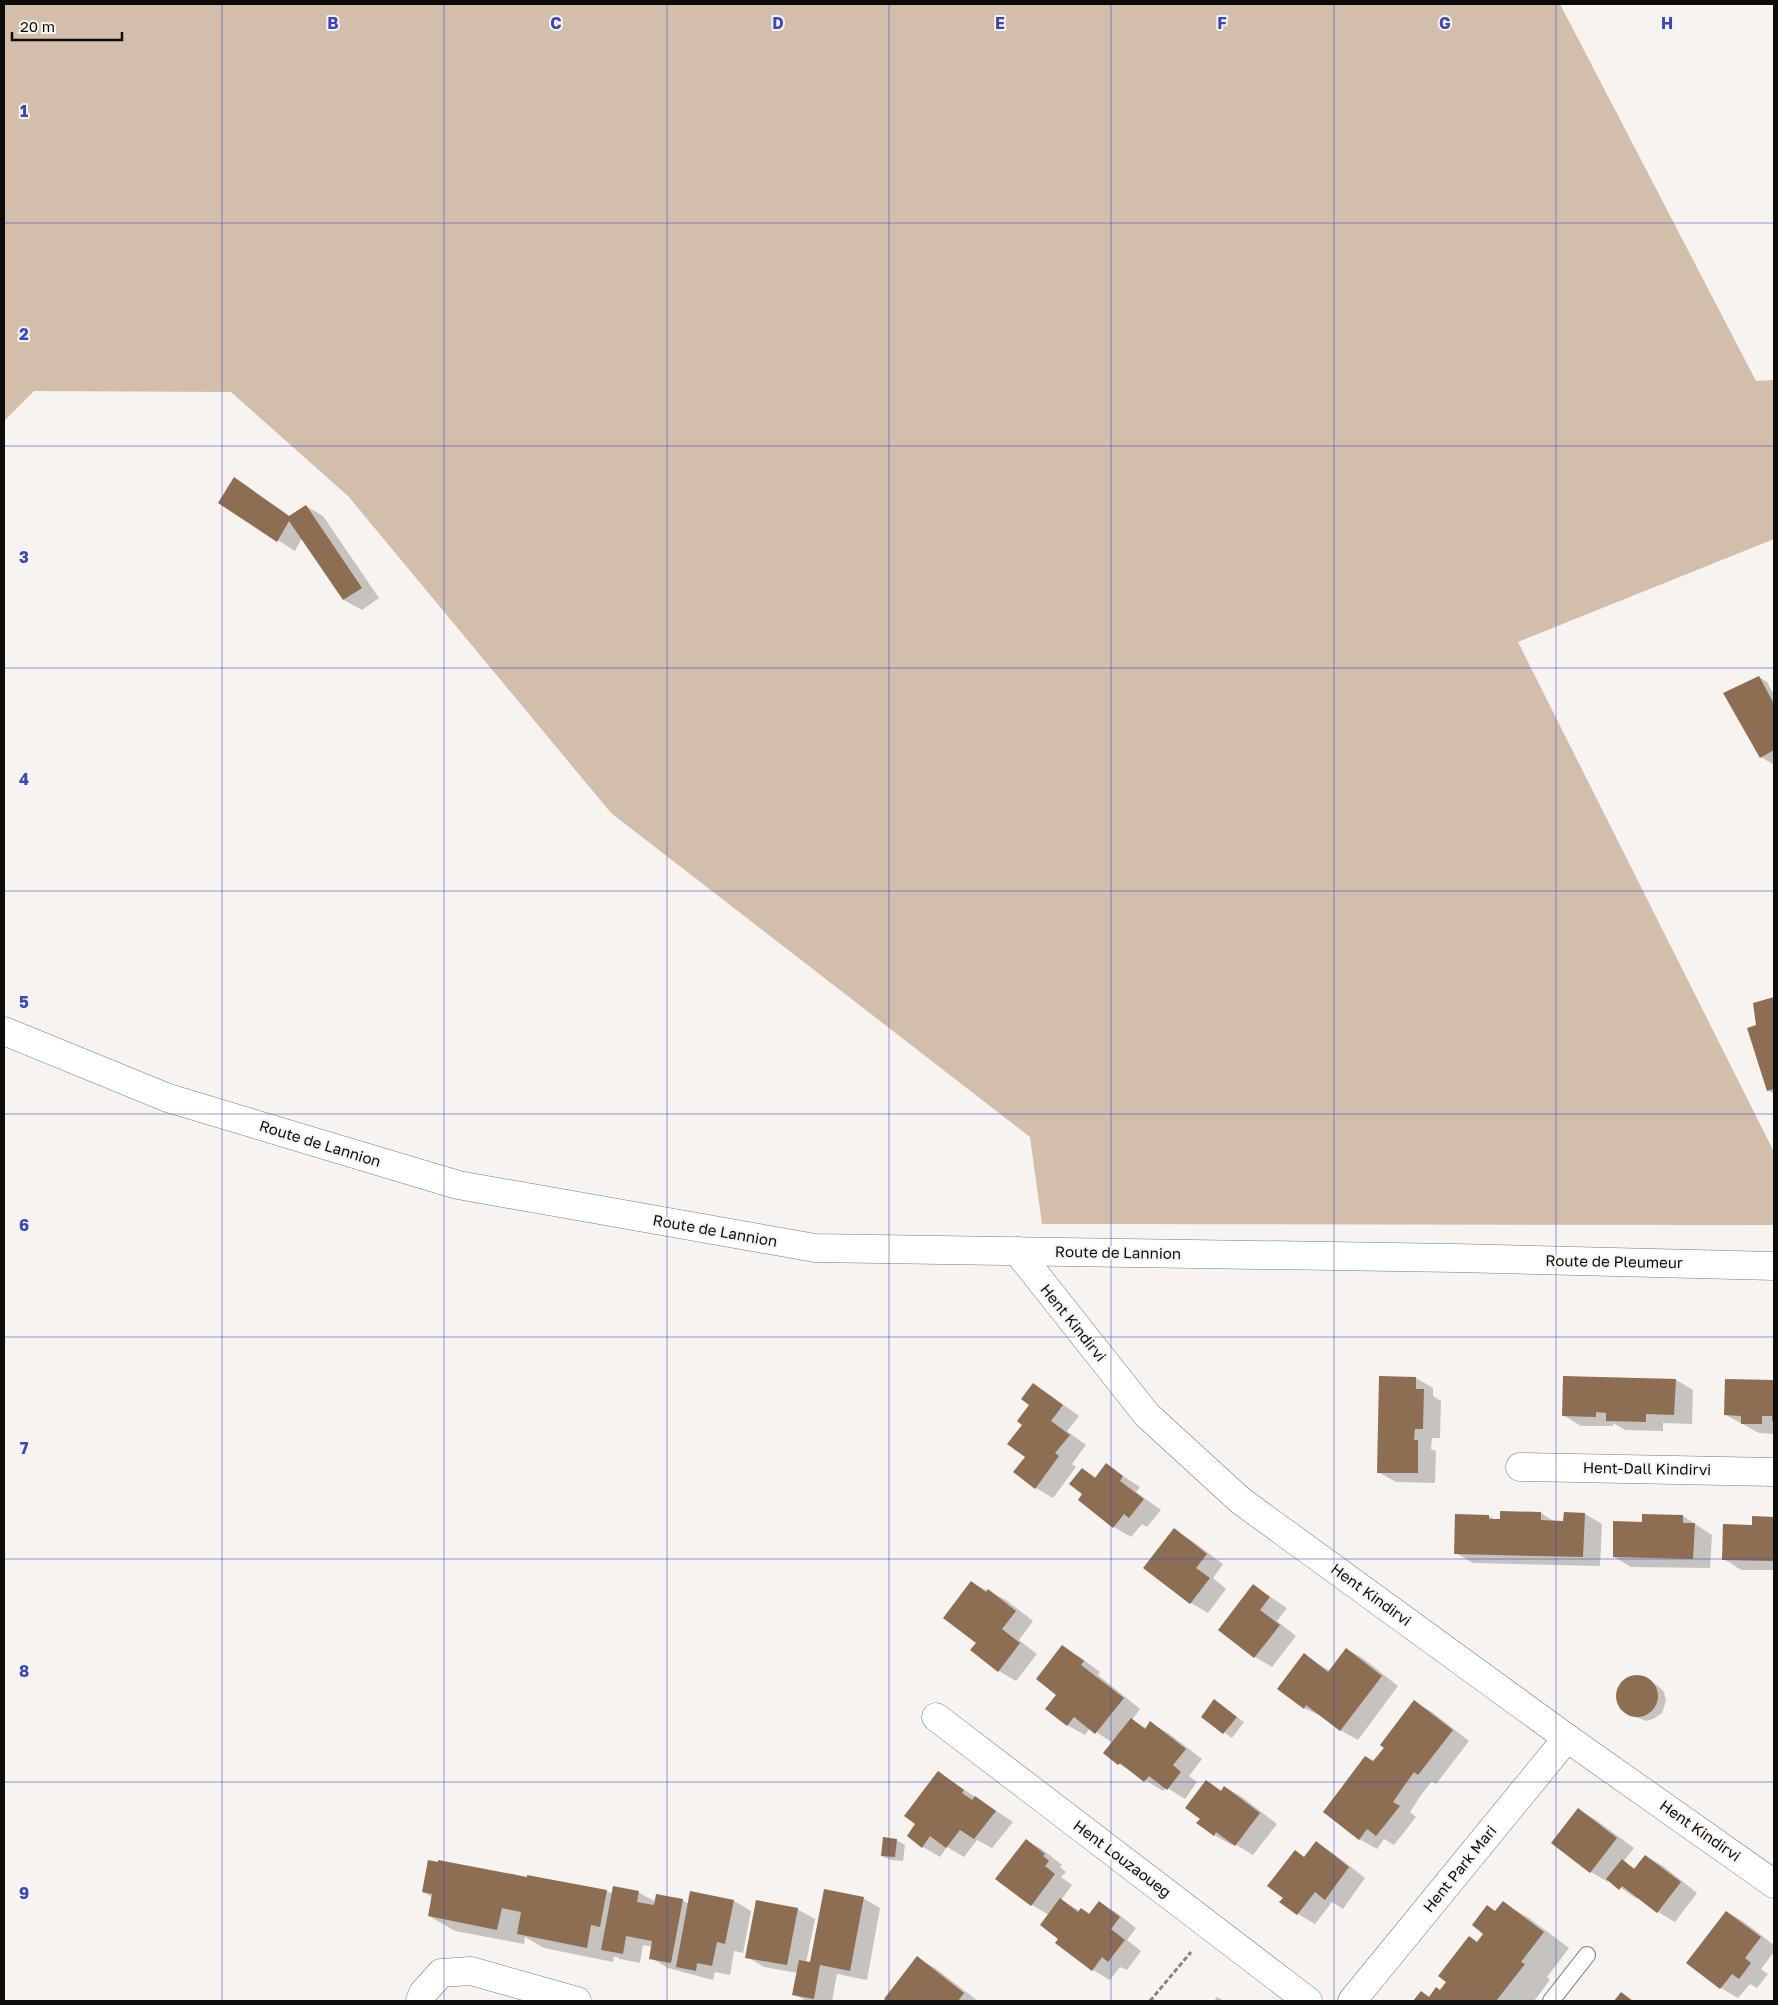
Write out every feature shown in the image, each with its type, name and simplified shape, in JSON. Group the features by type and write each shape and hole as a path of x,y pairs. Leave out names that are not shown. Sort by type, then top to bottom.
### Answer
{"street":[{"name":"Route de Lannion","path":"4,1031 168,1098 458,1185 815,1248 1455,1258"},
{"name":"Hent Kindirvi","path":"1017,1251 1147,1416 1241,1501 1567,1738 1774,1884"},
{"name":"Route de Pleumeur","path":"1455,1258 1774,1266"},
{"name":"Hent-Dall Kindirvi","path":"1520,1467 1774,1472"},
{"name":"Hent Louzaoueg","path":"936,1717 1308,2001"},
{"name":"Hent Park Mari","path":"1352,2001 1567,1738"},
{"path":"420,2001 423,1993 441,1973 471,1972 577,2001"}],"lane":[{"path":"1551,2001 1587,1955"}],"path":[{"path":"1150,2001 1211,1927"}],"shaded area":[{"path":"4,4 1560,4 1756,381 1774,380 1774,539 1518,642 1774,1152 1774,1225 1042,1224 1030,1137 611,813 348,496 231,392 34,391 4,421"}],"building":[{"path":"234,477 289,516 306,505 362,588 343,600 289,521 277,542 218,503"},
{"path":"1759,676 1774,704 1774,750 1760,758 1723,693"},
{"path":"1774,997 1774,1089 1767,1091 1747,1028 1756,1025 1753,1003"},
{"path":"1379,1376 1416,1377 1416,1389 1424,1389 1423,1429 1415,1429 1414,1440 1418,1440 1418,1473 1377,1473"},
{"path":"1563,1376 1676,1379 1674,1415 1646,1414 1646,1422 1606,1421 1606,1413 1596,1412 1596,1417 1562,1416"},
{"path":"1725,1379 1774,1380 1774,1421 1772,1421 1772,1416 1762,1416 1762,1424 1741,1424 1741,1416 1724,1415"},
{"path":"1033,1383 1063,1405 1051,1421 1070,1435 1055,1453 1059,1456 1035,1489 1013,1472 1025,1457 1007,1444 1022,1425 1017,1421 1029,1405 1021,1399"},
{"path":"1106,1463 1123,1476 1120,1481 1144,1499 1129,1518 1124,1514 1113,1528 1078,1500 1082,1494 1069,1484 1082,1468 1095,1478"},
{"path":"1500,1511 1541,1512 1541,1520 1563,1521 1564,1512 1585,1513 1583,1557 1454,1554 1455,1514 1489,1515 1489,1519 1500,1519"},
{"path":"1642,1514 1683,1515 1683,1523 1695,1523 1693,1559 1613,1557 1613,1521 1642,1522"},
{"path":"1752,1516 1774,1517 1774,1561 1722,1560 1723,1524 1752,1525"},
{"path":"1174,1528 1207,1554 1196,1568 1210,1578 1190,1604 1143,1568"},
{"path":"971,1581 986,1592 988,1589 1016,1611 1002,1629 1020,1643 998,1672 970,1650 976,1643 943,1618"},
{"path":"1253,1584 1270,1597 1260,1610 1280,1625 1254,1658 1218,1630"},
{"path":"1062,1645 1084,1661 1081,1665 1124,1698 1095,1734 1074,1717 1067,1726 1045,1709 1056,1695 1036,1679"},
{"path":"1346,1648 1382,1676 1340,1731 1306,1705 1304,1709 1277,1689 1304,1653 1328,1672"},
{"path":"1633,1675 1641,1675 1652,1681 1658,1696 1652,1711 1641,1717 1633,1717 1622,1711 1616,1700 1616,1692 1622,1681"},
{"path":"1214,1699 1237,1717 1223,1734 1201,1717"},
{"path":"1414,1700 1453,1730 1418,1775 1414,1772 1393,1802 1400,1806 1376,1836 1367,1829 1359,1840 1323,1812 1365,1756 1373,1761 1384,1748 1380,1745"},
{"path":"1131,1718 1145,1729 1150,1721 1186,1749 1173,1765 1181,1772 1167,1790 1149,1776 1144,1782 1120,1763 1118,1765 1103,1753"},
{"path":"938,1771 964,1790 962,1793 972,1800 975,1796 996,1811 974,1839 960,1830 946,1848 930,1836 922,1848 907,1836 915,1824 904,1816"},
{"path":"1206,1780 1221,1791 1224,1786 1260,1813 1235,1846 1216,1832 1214,1836 1196,1823 1200,1819 1185,1808"},
{"path":"1578,1808 1617,1838 1590,1873 1551,1843"},
{"path":"883,1837 897,1839 895,1857 881,1856"},
{"path":"1026,1839 1045,1854 1043,1856 1049,1861 1045,1866 1055,1874 1031,1906 995,1879"},
{"path":"1316,1841 1349,1867 1325,1900 1315,1892 1297,1915 1279,1902 1283,1898 1267,1886 1295,1850 1304,1857"},
{"path":"1645,1855 1681,1882 1657,1913 1622,1886 1619,1890 1606,1879 1622,1859 1634,1869"},
{"path":"428,1860 438,1862 438,1860 607,1890 600,1927 591,1925 587,1948 517,1934 521,1912 502,1908 497,1930 428,1916 432,1894 422,1892"},
{"path":"613,1886 639,1891 637,1902 654,1905 656,1894 683,1899 671,1963 649,1959 652,1941 626,1936 623,1954 601,1950"},
{"path":"824,1889 864,1897 850,1971 820,1965 814,1999 792,1995 799,1960 810,1962"},
{"path":"690,1891 734,1900 725,1944 717,1942 712,1966 697,1963 696,1971 676,1967"},
{"path":"1060,1898 1078,1912 1081,1908 1089,1914 1099,1901 1120,1917 1111,1929 1125,1940 1108,1962 1102,1957 1092,1971 1055,1943 1058,1939 1040,1925"},
{"path":"756,1900 798,1908 787,1965 745,1958"},
{"path":"1503,1901 1544,1932 1521,1962 1525,1964 1496,2001 1413,2001 1421,1991 1429,1997 1436,1987 1440,1990 1446,1982 1438,1976 1469,1936 1477,1942 1483,1934 1472,1925 1487,1905 1495,1911"},
{"path":"1726,1911 1761,1937 1745,1958 1751,1963 1739,1979 1732,1974 1720,1989 1686,1963"},
{"path":"917,1956 964,1993 958,2001 887,2001 884,1999"},
{"path":"1621,1992 1633,2001 1614,2001"}]}
